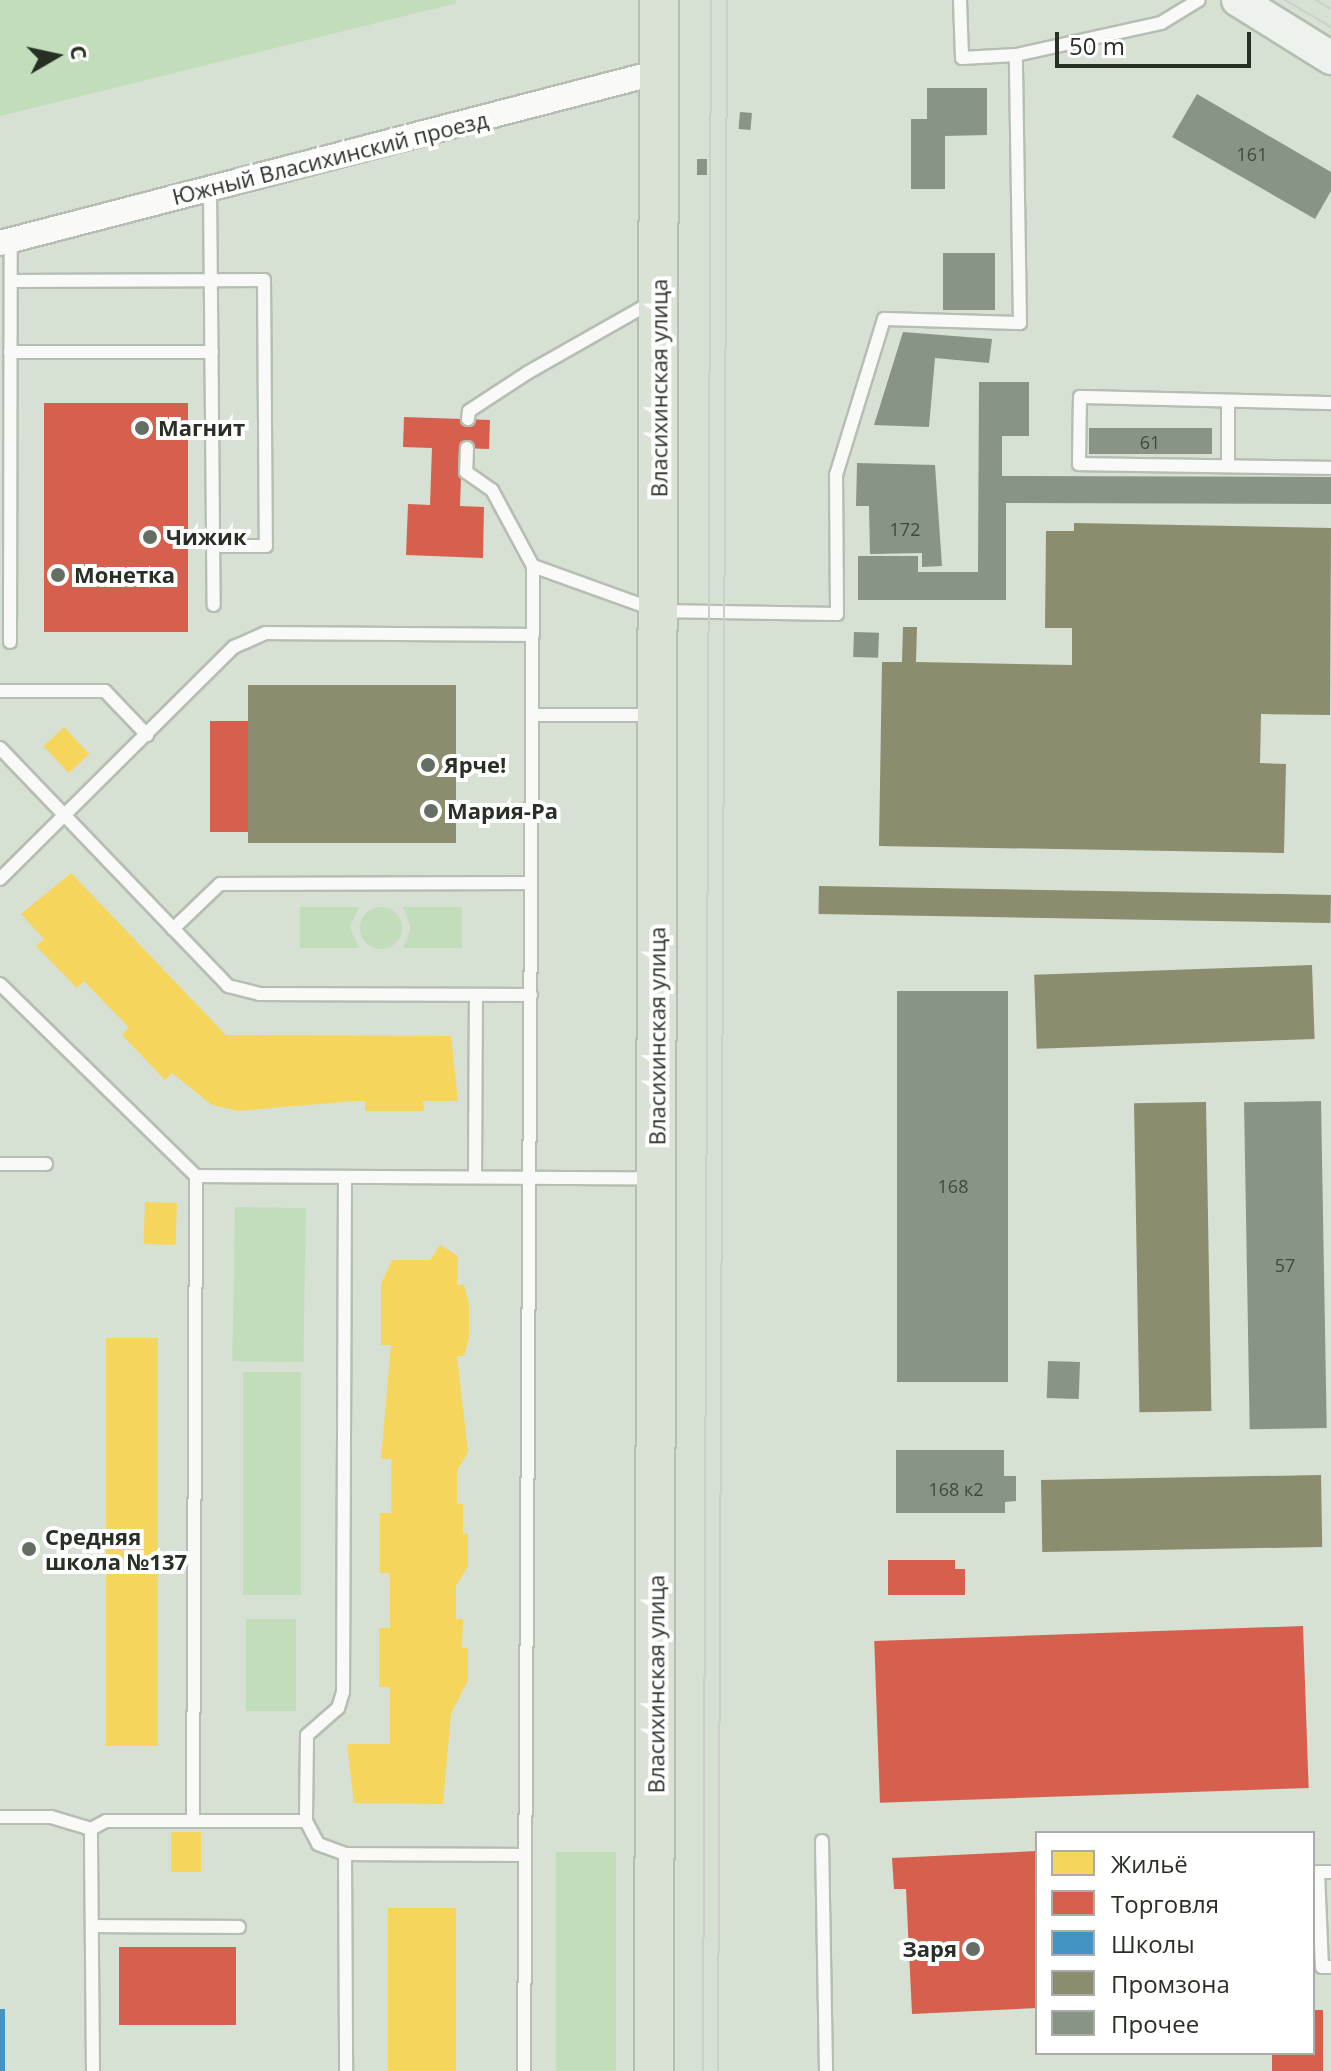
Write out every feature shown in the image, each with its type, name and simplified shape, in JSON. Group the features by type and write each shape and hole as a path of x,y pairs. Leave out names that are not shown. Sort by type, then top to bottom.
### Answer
{"highway":[{"name":"Власихинская улица","path":"654,2071 659,0"}],"main road":[{"path":"1238,0 1331,58"}],"street":[{"name":"Южный Власихинский проезд","path":"5,241 659,72"}],"lane":[{"path":"960,0 962,58 1016,55 1161,23 1199,0"},
{"path":"533,566 658,611 837,614 836,475 884,319 1020,323 1016,55"},
{"path":"210,188 214,605"},
{"path":"5,241 11,281 10,642"},
{"path":"11,281 264,280 266,546 213,546"},
{"path":"468,419 469,411 527,373 659,299"},
{"path":"10,352 212,352"},
{"path":"1331,403 1080,397 1079,464 1331,468"},
{"path":"1228,401 1228,466"},
{"path":"467,448 466,472 492,490 533,566 524,2071"},
{"path":"0,879 234,647 265,633 533,635"},
{"path":"0,691 105,691 147,735"},
{"path":"532,715 657,715"},
{"path":"0,748 228,986 259,994 531,995"},
{"path":"173,929 220,884 531,883"},
{"path":"0,984 196,1176 658,1178"},
{"path":"475,1177 476,995"},
{"path":"0,1164 46,1164"},
{"path":"193,1821 196,1176"},
{"path":"345,1177 343,1692 338,1708 307,1735 306,1821 318,1844 345,1854 525,1855"},
{"path":"0,1817 51,1817 91,1829 106,1821 306,1821"},
{"path":"91,1829 93,2071"},
{"path":"822,1841 826,2071"},
{"path":"345,1854 346,2071"},
{"path":"1331,1872 1318,1872 1322,1967 1331,1967"},
{"path":"92,1926 239,1927"}],"green space":[{"path":"0,0 455,0 457,3 0,116"},
{"path":"300,907 359,907 350,927 359,948 300,948"},
{"path":"381,907 396,913 402,928 396,943 381,949 366,943 360,928 366,913"},
{"path":"403,907 462,907 462,948 403,948 411,928"},
{"path":"235,1207 306,1208 303,1362 232,1361"},
{"path":"243,1372 301,1372 301,1595 243,1595"},
{"path":"246,1619 296,1619 296,1711 246,1711"},
{"path":"556,1852 616,1852 616,2071 556,2071"}],"building: Жильё":[{"path":"64,727 89,754 69,773 44,746"},
{"path":"71,873 226,1035 451,1036 458,1101 423,1101 424,1111 365,1111 365,1101 354,1101 238,1111 212,1105 172,1073 165,1080 122,1035 129,1027 84,981 77,988 36,946 44,939 21,914"},
{"path":"145,1202 177,1203 176,1245 144,1244"},
{"path":"440,1245 458,1256 457,1285 464,1285 469,1305 469,1337 464,1356 457,1356 468,1452 457,1471 457,1504 463,1504 463,1534 468,1533 468,1566 456,1586 456,1619 463,1619 462,1648 468,1648 468,1680 451,1714 443,1804 354,1803 347,1744 390,1744 390,1687 379,1687 379,1628 390,1628 390,1573 380,1573 380,1513 391,1513 391,1459 381,1459 391,1345 381,1345 381,1284 392,1260 430,1260"},
{"path":"106,1338 158,1338 158,1746 106,1746"},
{"path":"171,1832 201,1832 201,1872 171,1872"},
{"path":"388,1908 456,1908 456,2071 388,2071"}],"building: Торговля":[{"path":"44,403 188,403 188,632 44,632"},
{"path":"404,417 490,420 489,449 462,448 460,506 484,507 483,558 406,555 408,504 430,505 432,448 403,447"},
{"path":"210,721 248,721 248,832 210,832"},
{"path":"888,1560 955,1560 955,1569 965,1569 965,1595 888,1595"},
{"path":"1303,1626 1309,1788 880,1803 874,1641"},
{"name":"Заря","path":"1035,1851 1035,2008 912,2014 906,1889 894,1889 892,1858"},
{"path":"119,1947 236,1947 236,2025 119,2025"},
{"path":"1315,2010 1323,2010 1323,2071 1272,2071 1272,2055 1315,2055"}],"building: Школы":[{"path":"0,2009 5,2009 5,2071 0,2071"}],"building: Промзона":[{"path":"1074,523 1331,528 1330,715 1261,714 1260,763 1286,764 1284,853 879,846 882,662 902,662 903,627 917,627 916,662 1072,665 1072,628 1045,628 1046,531 1074,531"},
{"path":"248,685 456,685 456,843 248,843"},
{"path":"819,886 1331,895 1330,923 819,914"},
{"path":"1312,965 1315,1039 1037,1049 1034,975"},
{"path":"1206,1102 1211,1411 1139,1412 1134,1103"},
{"path":"1321,1475 1322,1547 1042,1552 1041,1480"}],"building: Прочее":[{"path":"927,88 987,88 987,135 945,136 945,189 911,189 911,119 927,119"},
{"path":"1197,94 1331,172 1331,191 1315,219 1172,137"},
{"path":"740,112 752,113 750,130 739,129"},
{"path":"697,159 707,159 707,175 697,175"},
{"path":"943,253 995,253 995,310 943,310"},
{"path":"903,332 992,339 989,363 935,358 929,427 874,425"},
{"path":"979,382 1029,382 1029,436 1002,436 1002,476 1331,477 1331,504 1006,503 1006,600 858,600 858,556 918,556 918,572 978,572"},
{"path":"1089,428 1212,428 1212,454 1089,454"},
{"path":"857,463 935,465 942,566 922,567 922,553 870,554 869,506 856,506"},
{"path":"854,632 879,633 878,658 853,657"},
{"path":"897,991 1008,991 1008,1382 897,1382"},
{"path":"1321,1101 1327,1428 1250,1429 1244,1102"},
{"path":"1048,1361 1080,1362 1079,1399 1047,1398"},
{"path":"896,1450 1004,1450 1004,1476 1016,1476 1016,1501 1005,1502 1005,1513 896,1513"}],"tram line":[{"path":"703,2071 711,0"},
{"path":"718,2071 727,0"},
{"path":"1285,0 1331,27"},
{"path":"1316,0 1331,9"}],"place":[{"name":"Магнит","path":"142,428"},
{"name":"Чижик","path":"150,537"},
{"name":"Монетка","path":"58,575"},
{"name":"Ярче!","path":"428,765"},
{"name":"Мария-Ра","path":"431,811"},
{"name":"Средняя школа №137","path":"29,1549"},
{"name":"Заря","path":"973,1949"}]}
